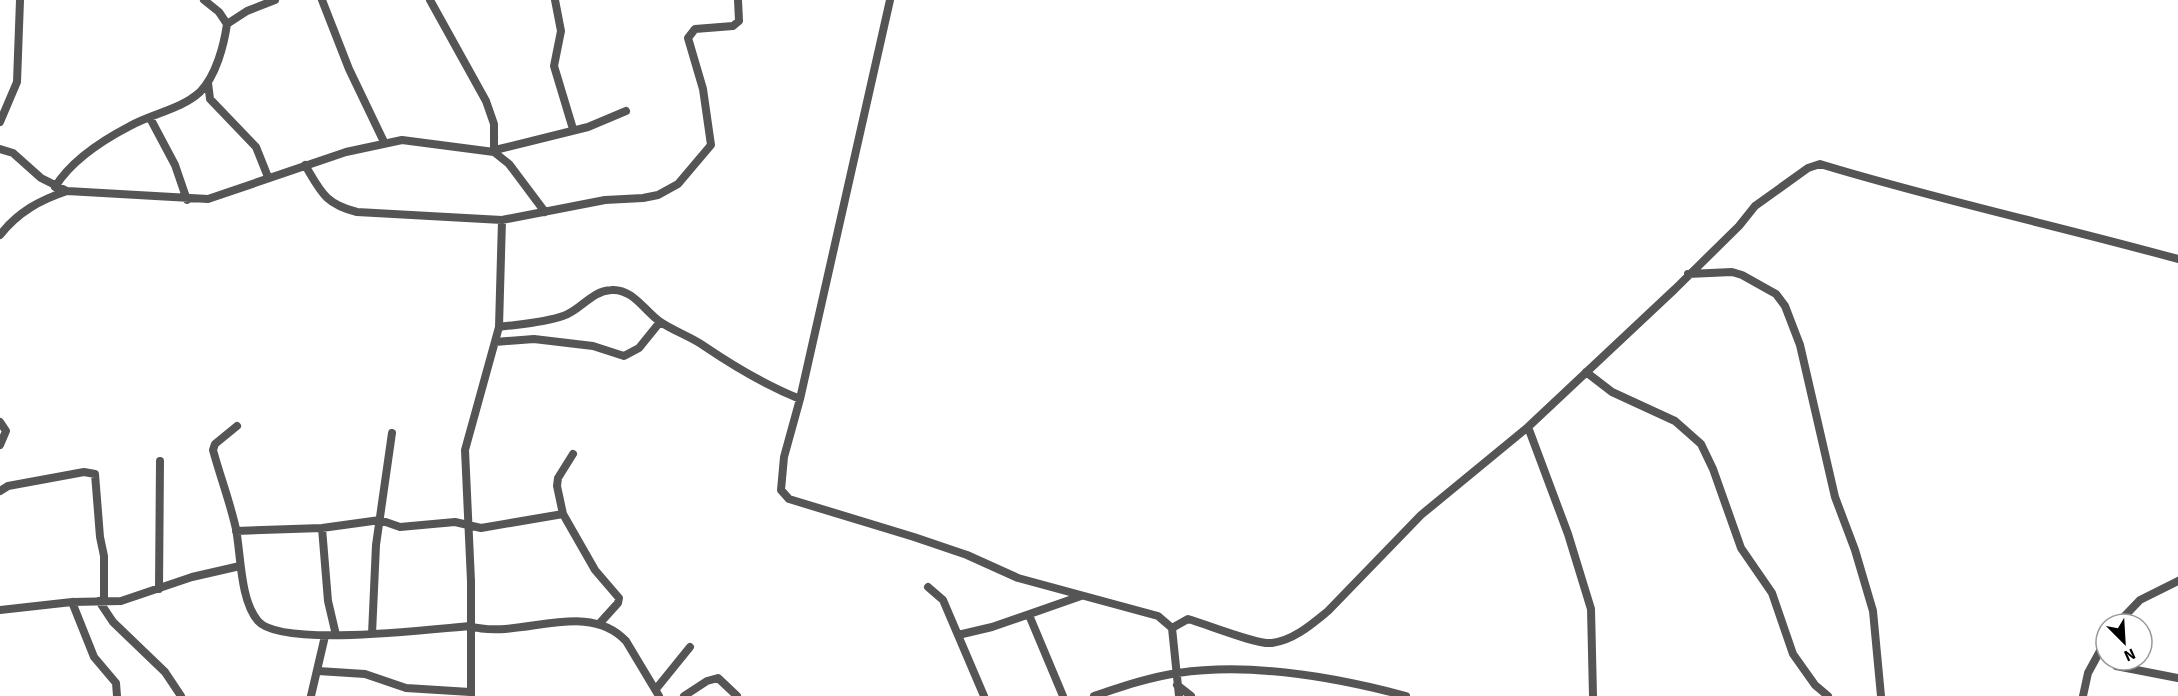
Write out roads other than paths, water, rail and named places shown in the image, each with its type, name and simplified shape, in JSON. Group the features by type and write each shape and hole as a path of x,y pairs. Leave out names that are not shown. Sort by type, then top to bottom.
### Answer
{"street":[{"path":"0,122 17,82 20,0"},
{"path":"55,187 72,165 130,126 178,106 199,93 208,82 225,40 227,24 219,12 204,0"},
{"path":"227,24 247,11 275,0"},
{"path":"322,0 350,69 384,142"},
{"path":"430,0 486,102 494,124 495,151 509,164 545,213"},
{"path":"555,0 561,31 554,66 573,129"},
{"path":"305,165 319,188 335,206 357,212 502,220 605,200 658,195 678,184 711,146 701,78 687,38 696,29 732,26 740,21 738,0"},
{"path":"890,0 780,482 781,490 789,499 967,555 1012,576 1158,616 1172,628 1179,696"},
{"path":"208,82 210,99 256,147 268,177"},
{"path":"0,149 13,153 41,178 55,187 68,191 187,200 208,199 305,165 384,142 424,141 495,151 599,123 626,111"},
{"path":"150,118 175,165 187,200"},
{"path":"1172,628 1188,619 1271,643 1296,634 1328,611 1437,501 1528,427 1587,372 1739,226 1755,206 1808,168 1820,164 1929,196 2054,225 2178,259"},
{"path":"0,235 28,207 44,198 68,191"},
{"path":"318,671 365,674 406,688 470,694 471,581 466,526 465,450 499,327 502,220"},
{"path":"1688,274 1732,272 1742,275 1776,294 1785,306 1800,345 1818,415 1834,497 1855,550 1873,611 1881,696"},
{"path":"499,327 563,316 592,296 611,290 634,297 660,322 704,346 745,374 800,399"},
{"path":"495,342 534,339 593,346 624,356 639,348 660,322"},
{"path":"1587,372 1612,392 1676,421 1701,444 1713,469 1741,548 1772,593 1793,654 1815,685 1828,696"},
{"path":"0,422 6,431 0,445"},
{"path":"237,426 213,447 236,531 240,566 249,603 258,622 274,632 325,636 470,626 487,630 566,623 599,624 619,633 626,641 657,693 690,648"},
{"path":"1528,427 1568,534 1591,609 1593,696"},
{"path":"372,634 376,545 385,469 392,433"},
{"path":"573,454 558,478 557,486 563,514 598,575 619,598 618,603 599,624"},
{"path":"159,589 160,461"},
{"path":"0,488 84,472 95,474 100,537 104,556 102,602 113,622 165,672 181,696"},
{"path":"236,531 322,528 380,520 400,527 441,522 481,528 563,514"},
{"path":"322,528 328,601 336,635"},
{"path":"0,610 72,602 121,601 192,577 240,566"},
{"path":"2128,612 2140,600 2178,581"},
{"path":"928,587 941,598 984,696"},
{"path":"958,635 1029,615 1081,596"},
{"path":"72,602 94,657 116,683 117,696"},
{"path":"1029,615 1063,696"},
{"path":"311,696 325,636"},
{"path":"2083,696 2088,673 2094,662"},
{"path":"1094,696 1176,673 1207,670 1289,673 1373,687 1406,696"},
{"path":"2147,672 2178,678"},
{"path":"684,696 713,678 722,680 737,696"},
{"path":"1177,685 1191,696"}]}
